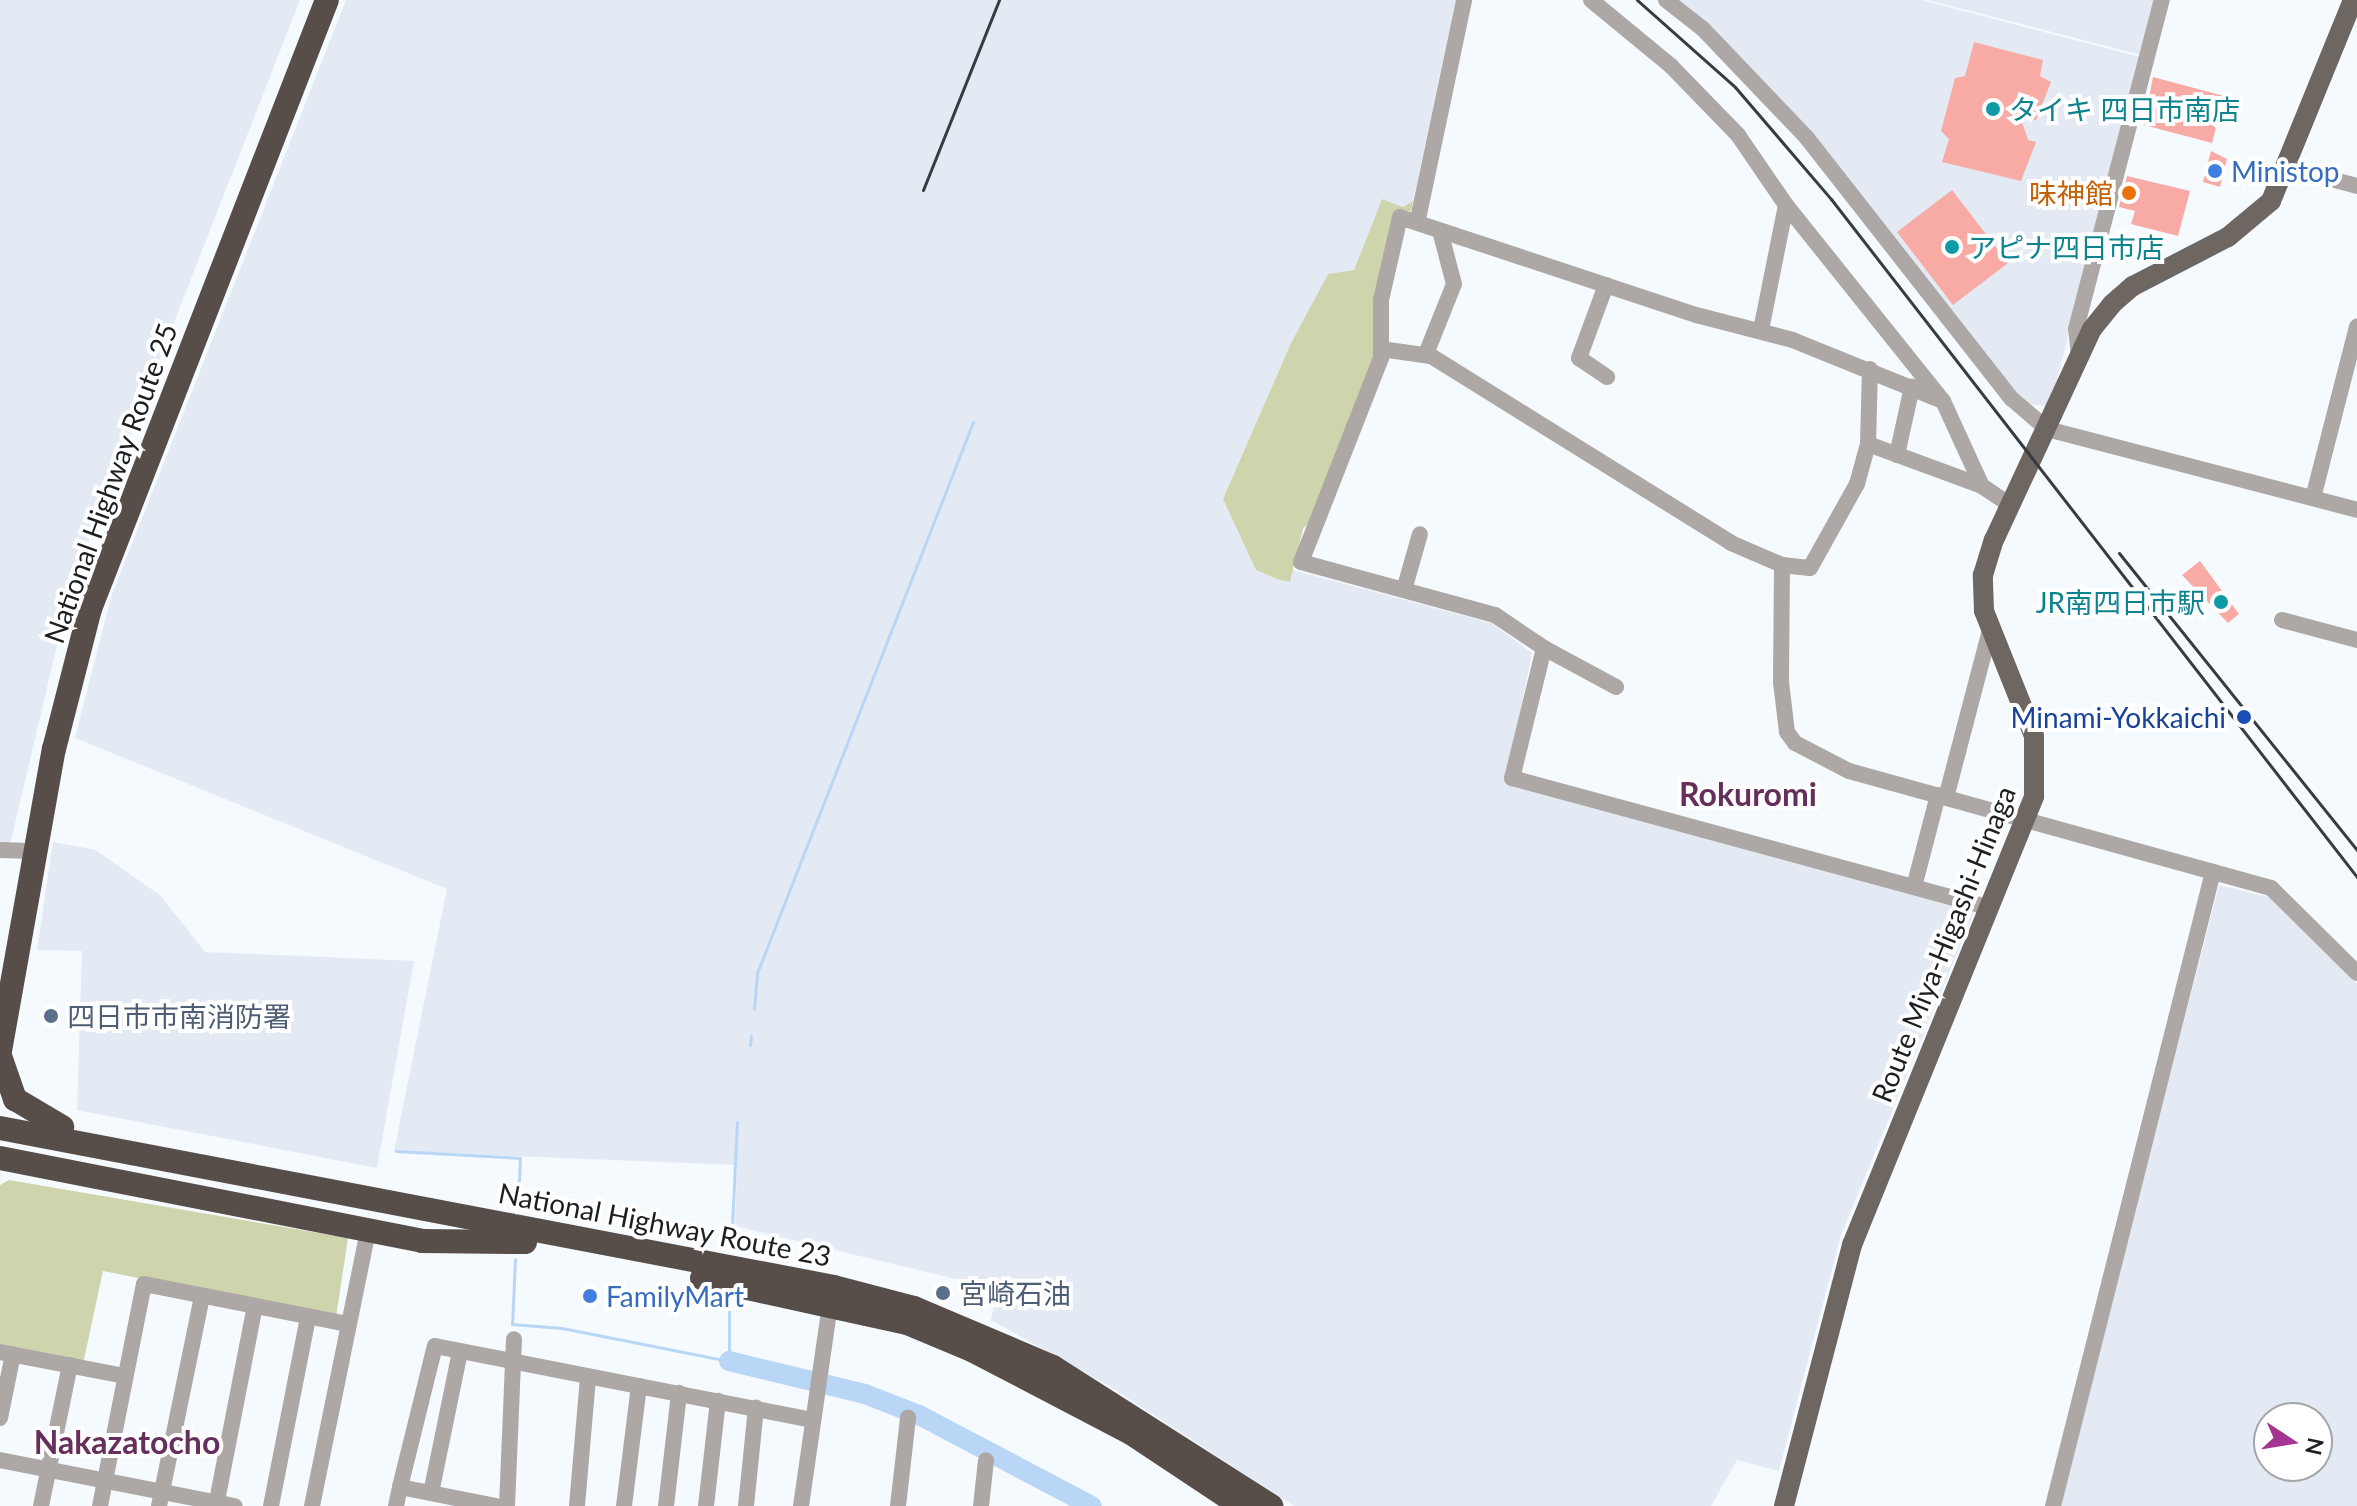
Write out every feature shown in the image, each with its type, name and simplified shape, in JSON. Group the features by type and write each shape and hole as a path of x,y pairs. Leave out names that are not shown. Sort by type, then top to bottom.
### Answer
{"highway":[{"name":"National Highway Route 25","path":"0,964 12,850 82,591 311,0"},
{"name":"National Highway Route 25","path":"0,1054 54,749 90,609 327,0"},
{"path":"0,1054 15,1099 62,1127"},
{"path":"0,1116 376,1188 526,1235"},
{"name":"National Highway Route 23","path":"0,1128 114,1157 832,1296 914,1308 1053,1367 1271,1506"},
{"name":"National Highway Route 23","path":"0,1143 114,1157"},
{"path":"0,1158 422,1241 526,1235"},
{"name":"National Highway Route 23","path":"832,1296 907,1323 1047,1384 1241,1506"}],"main road":[{"name":"Route Miya-Higashi-Hinaga","path":"1784,1506 1852,1245 2026,818 2036,783 2034,736 1990,630 1983,575 2010,505 2079,356 2112,304 2253,218 2271,201 2353,0"}],"street":[{"path":"1418,219 1464,0"},
{"path":"1591,0 1700,94 1738,135 1786,205 1943,401 1982,486"},
{"path":"1666,0 1703,29 1807,138 2012,399 2047,429 2357,510"},
{"path":"2079,356 2076,329 2162,0"},
{"path":"2286,167 2357,186"},
{"path":"1761,330 1786,205"},
{"path":"1616,687 1544,648 1495,615 1301,562 1381,349 1381,300 1400,217 1418,219 1440,231 1606,285 1761,330 1870,369 1943,401"},
{"path":"1426,354 1454,284 1455,270 1440,231"},
{"path":"1606,285 1579,358 1607,377"},
{"path":"2313,498 2350,377 2357,327"},
{"path":"1381,349 1426,354 1731,543 1782,565 1810,568 1857,484 1868,444 1870,369"},
{"path":"1897,455 1912,387"},
{"path":"1868,444 1982,486 2010,505"},
{"path":"1404,590 1420,534"},
{"path":"1782,565 1781,682 1787,732 1836,766 2271,888 2357,973"},
{"path":"2282,620 2357,640"},
{"path":"1914,887 1990,630"},
{"path":"1544,648 1512,778 1990,908"},
{"path":"2053,1506 2213,872"},
{"path":"312,1506 368,1230"},
{"path":"100,1506 144,1284 347,1324"},
{"path":"160,1499 202,1296"},
{"path":"801,1506 817,1370 832,1296"},
{"path":"216,1504 255,1306"},
{"path":"271,1506 308,1317"},
{"path":"507,1506 514,1339"},
{"path":"396,1506 430,1348 812,1420"},
{"path":"431,1493 460,1352"},
{"path":"0,1418 6,1353 125,1376"},
{"path":"41,1506 70,1365"},
{"path":"577,1506 588,1377"},
{"path":"624,1506 639,1386"},
{"path":"666,1506 679,1393"},
{"path":"706,1506 718,1401"},
{"path":"746,1506 756,1408"},
{"path":"898,1506 908,1418"},
{"path":"0,1460 105,1481 160,1499 235,1506"},
{"path":"981,1506 986,1460"},
{"path":"400,1487 496,1506"}],"shaded area":[{"path":"0,0 300,0 71,586 10,845 0,844"},
{"path":"346,0 1456,0 1413,201 1403,207 1382,199 1354,270 1328,274 1291,343 1223,499 1278,574 1290,581 1293,570 1491,623 1532,653 1506,782 1975,910 1841,1235 1779,1471 1737,1460 1711,1506 1294,1506 1109,1386 991,1320 997,1289 735,1226 737,1165 394,1151 447,889 75,738 111,597"},
{"path":"1672,0 1921,0 2140,57 2050,407 2031,404 2010,390 1792,117"},
{"path":"1928,0 2155,0 2141,55"},
{"path":"53,842 96,850 161,896 205,952 414,961 377,1168 77,1110 82,951 37,950"},
{"path":"2219,885 2269,897 2357,984 2357,1506 2060,1506"}],"green space":[{"path":"1382,199 1403,207 1413,201 1411,211 1400,213 1376,359 1318,511 1303,529 1290,582 1277,579 1256,570 1223,499 1291,343 1328,274 1354,270"},
{"path":"9,1180 348,1238 336,1317 103,1271 83,1364 0,1347 0,1185"}],"building":[{"name":"タイキ 四日市南店","path":"1974,42 2043,60 2040,76 2051,82 2036,120 2020,116 2028,140 2036,142 2021,181 1942,162 1949,139 1941,131 1955,78 1965,76"},
{"path":"2153,77 2224,96 2212,143 2144,125"},
{"name":"Ministop","path":"2211,151 2227,159 2220,187 2203,182"},
{"path":"2127,176 2190,191 2178,236 2131,224 2135,211 2119,207"},
{"name":"アピナ四日市店","path":"1952,190 2008,263 1953,305 1897,232"},
{"name":"JR南四日市駅","path":"2200,561 2239,614 2228,623 2182,575"}],"waterway":[{"path":"754,1009 757,973 973,422"},
{"path":"750,1045 751,1036"},
{"path":"731,1248 737,1122"},
{"path":"396,1151 520,1158 518,1204"},
{"path":"515,1259 512,1324 562,1328 729,1361 729,1298"},
{"path":"729,1361 865,1394 921,1416 1092,1506"}],"railway":[{"path":"923,190 999,0"},
{"path":"1637,0 1735,87 1831,199 2357,877"},
{"path":"2119,553 2357,850"}],"place":[{"name":"タイキ 四日市南店","path":"1993,109"},
{"name":"Ministop","path":"2215,171"},
{"name":"味神館","path":"2129,193"},
{"name":"アピナ四日市店","path":"1952,247"},
{"name":"JR南四日市駅","path":"2221,602"},
{"name":"Minami-Yokkaichi","path":"2244,717"},
{"name":"四日市市南消防署","path":"51,1016"},
{"name":"宮崎石油","path":"943,1293"},
{"name":"FamilyMart","path":"590,1296"}],"district":[{"name":"Rokuromi","path":"1748,794"},
{"name":"Nakazatocho","path":"127,1442"}]}
